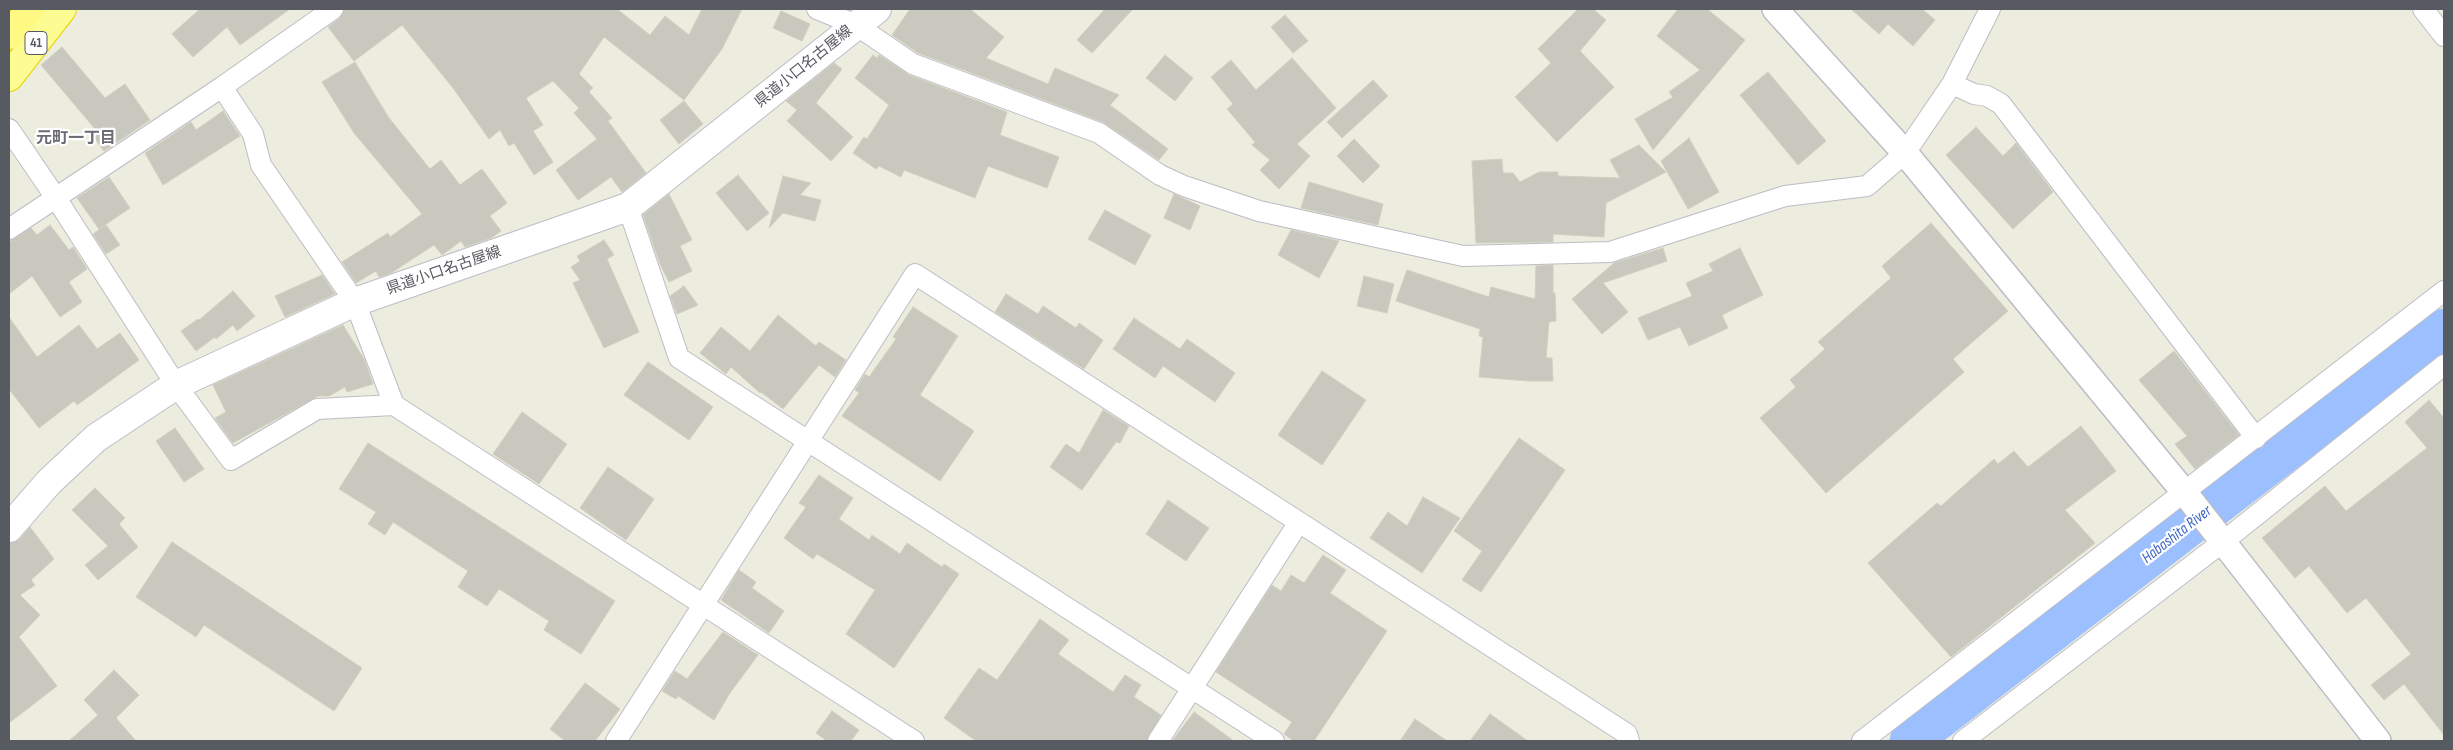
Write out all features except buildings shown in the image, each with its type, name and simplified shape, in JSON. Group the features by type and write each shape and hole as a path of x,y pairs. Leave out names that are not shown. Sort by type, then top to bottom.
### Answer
{"highway":[{"path":"9,35 30,9"},
{"name":"41","path":"9,77 62,9"}],"main road":[{"name":"県道小口名古屋線","path":"9,528 49,482 96,438 176,385 355,302 628,207 866,17"}],"street":[{"path":"9,229 222,87 333,9"},
{"path":"817,9 866,17 913,64 1100,133 1160,174 1184,186 1259,211 1463,256 1610,252 1785,196 1867,186 1905,153 1952,84 1990,9"},
{"path":"1775,9 1905,153 2220,537 2378,741"},
{"path":"2423,9 2444,36"},
{"path":"1952,84 1974,94 1987,96 2001,104 2256,438"},
{"path":"222,87 253,134 261,165 355,302 394,405"},
{"path":"9,129 56,198 176,385 231,460 317,409 394,405 914,741"},
{"path":"628,207 679,358 1274,741"},
{"path":"616,741 704,605 807,439 915,274 1627,734 1629,741"},
{"path":"1862,741 2187,496 2256,438 2444,291"},
{"path":"1963,741 2220,537 2444,366"},
{"path":"1158,741 1299,522"}],"waterway":[{"name":"Habashita River","path":"1910,741 2444,329"}],"district":[{"name":"元町一丁目","path":"76,139"}]}
